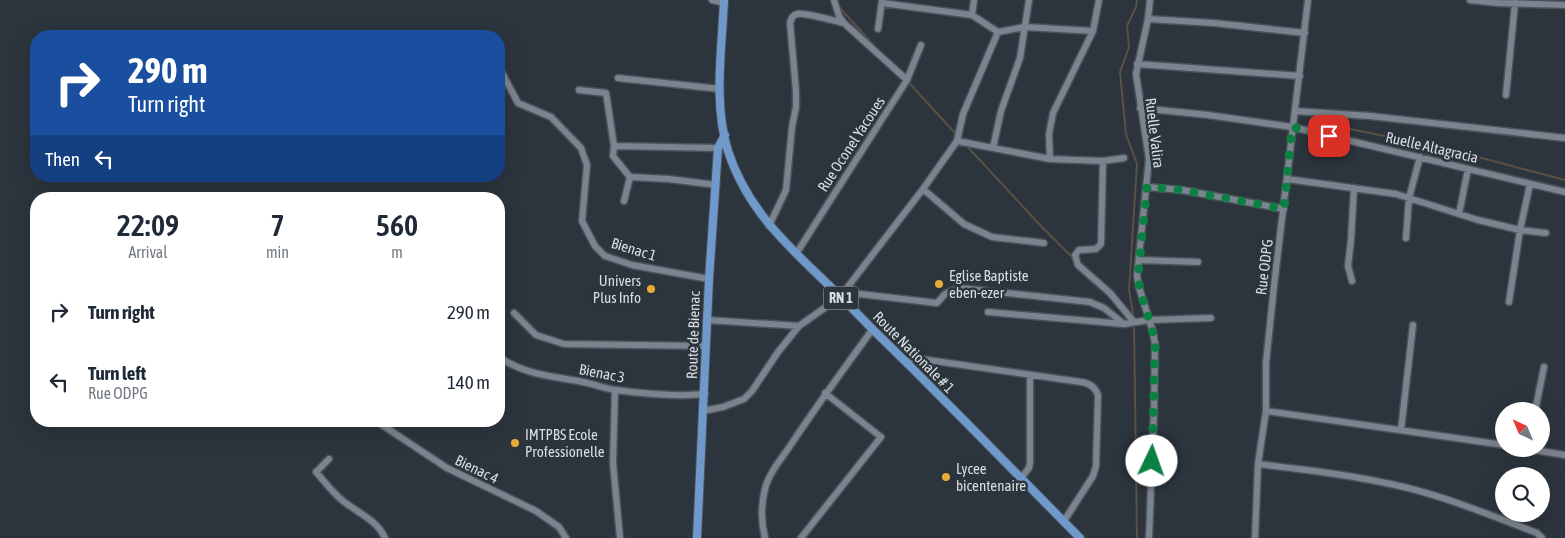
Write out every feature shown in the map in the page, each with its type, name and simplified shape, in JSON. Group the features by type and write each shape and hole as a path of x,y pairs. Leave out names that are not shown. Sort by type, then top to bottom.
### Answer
{"main road":[{"name":"Route Nationale # 1","path":"724,2 720,89 721,116 728,150 735,168 758,212 796,254 1080,538"},
{"name":"Route de Bienac","path":"697,538 702,411 705,394 706,320 718,148 725,135"}],"street":[{"path":"712,0 724,2"},
{"path":"834,0 839,16 844,23 907,80"},
{"path":"972,15 974,0"},
{"path":"993,148 1001,111 1020,58 1029,0"},
{"path":"1050,159 1049,134 1053,113 1093,31 1099,0"},
{"name":"Ruelle Valira","path":"1149,538 1155,344 1138,276 1149,159 1136,86 1137,64 1148,20 1150,0"},
{"name":"Rue ODPG","path":"1255,538 1258,464 1266,411 1266,363 1308,0"},
{"path":"1470,0 1565,5"},
{"path":"878,29 882,2 972,15 998,32 1025,27 1093,31"},
{"path":"1506,94 1515,3"},
{"path":"770,226 786,190 792,127 796,107 791,18 794,15 802,14 844,23"},
{"path":"1148,20 1214,23 1305,33"},
{"path":"702,411 723,407 744,399 752,391 783,345 799,326 840,297 923,189 957,140 963,114 998,32"},
{"name":"Rue Oconel Yacoues","path":"796,254 907,80 921,45"},
{"path":"1137,64 1300,76"},
{"name":"Bienac 1","path":"505,78 518,103 551,117 581,148 587,165 582,221 595,246 605,256 632,265 709,279"},
{"path":"618,78 720,89"},
{"path":"579,90 606,93 614,146 613,156 630,177 669,179 716,185"},
{"name":"Ruelle Altagracia","path":"1140,108 1292,127 1565,192"},
{"path":"1295,111 1370,116 1565,138"},
{"path":"957,140 1050,159 1103,161 1124,158"},
{"path":"614,146 718,148"},
{"path":"1406,238 1409,198 1420,157"},
{"path":"1103,161 1101,244 1096,249 1079,250 1075,258 1078,265 1110,293 1134,322"},
{"path":"1459,214 1468,169"},
{"path":"624,200 630,177"},
{"path":"1287,179 1396,194 1478,220 1520,230 1546,233"},
{"path":"1509,302 1520,230 1530,184"},
{"path":"1147,187 1182,190 1284,209"},
{"path":"1352,281 1348,266 1354,188"},
{"path":"923,189 964,224 992,237 1044,242"},
{"path":"1140,260 1198,262"},
{"path":"840,297 860,294 937,303 945,294 959,288 1090,302 1104,308 1124,324"},
{"path":"988,312 1124,324 1149,320 1211,318"},
{"path":"514,313 536,335 564,344 705,346"},
{"path":"706,320 799,326"},
{"path":"1401,430 1413,325"},
{"path":"765,538 762,526 762,512 765,487 826,393 872,330"},
{"path":"906,362 914,358 1030,374 1086,383 1096,390 1098,395 1096,466 1093,476 1064,521"},
{"name":"Bienac 3","path":"505,361 537,374 584,382 615,390 685,396 705,394"},
{"path":"1537,402 1544,367"},
{"path":"1021,478 1029,468 1030,463 1030,374"},
{"path":"615,390 613,463 620,538"},
{"path":"801,538 881,437 826,393"},
{"path":"1266,411 1495,444"},
{"name":"Bienac 4","path":"385,427 447,468 536,511 559,527 566,538"},
{"path":"1550,453 1565,455"},
{"path":"329,459 316,472 342,501 366,516 381,531 385,538"},
{"path":"1258,464 1339,474 1410,489 1444,499 1537,533 1542,538"}],"waterway":[{"path":"838,0 839,7 880,52"},
{"path":"1134,319 1129,290 1137,164 1126,134 1120,72 1129,47 1127,26 1136,7 1137,0"},
{"path":"909,83 956,134"},
{"path":"1330,125 1444,148 1565,180"},
{"path":"966,145 1073,258"},
{"path":"1134,324 1137,538"}],"place":[{"name":"Eglise Baptiste eben-ezer","path":"939,284"},
{"name":"Univers Plus Info","path":"651,289"},
{"name":"IMTPBS Ecole Professionelle","path":"515,443"},
{"name":"Lycee bicentenaire","path":"946,477"}],"route":[{"path":"1152,461 1155,344 1138,276 1147,187 1182,190 1284,209 1292,127 1329,136"}]}
